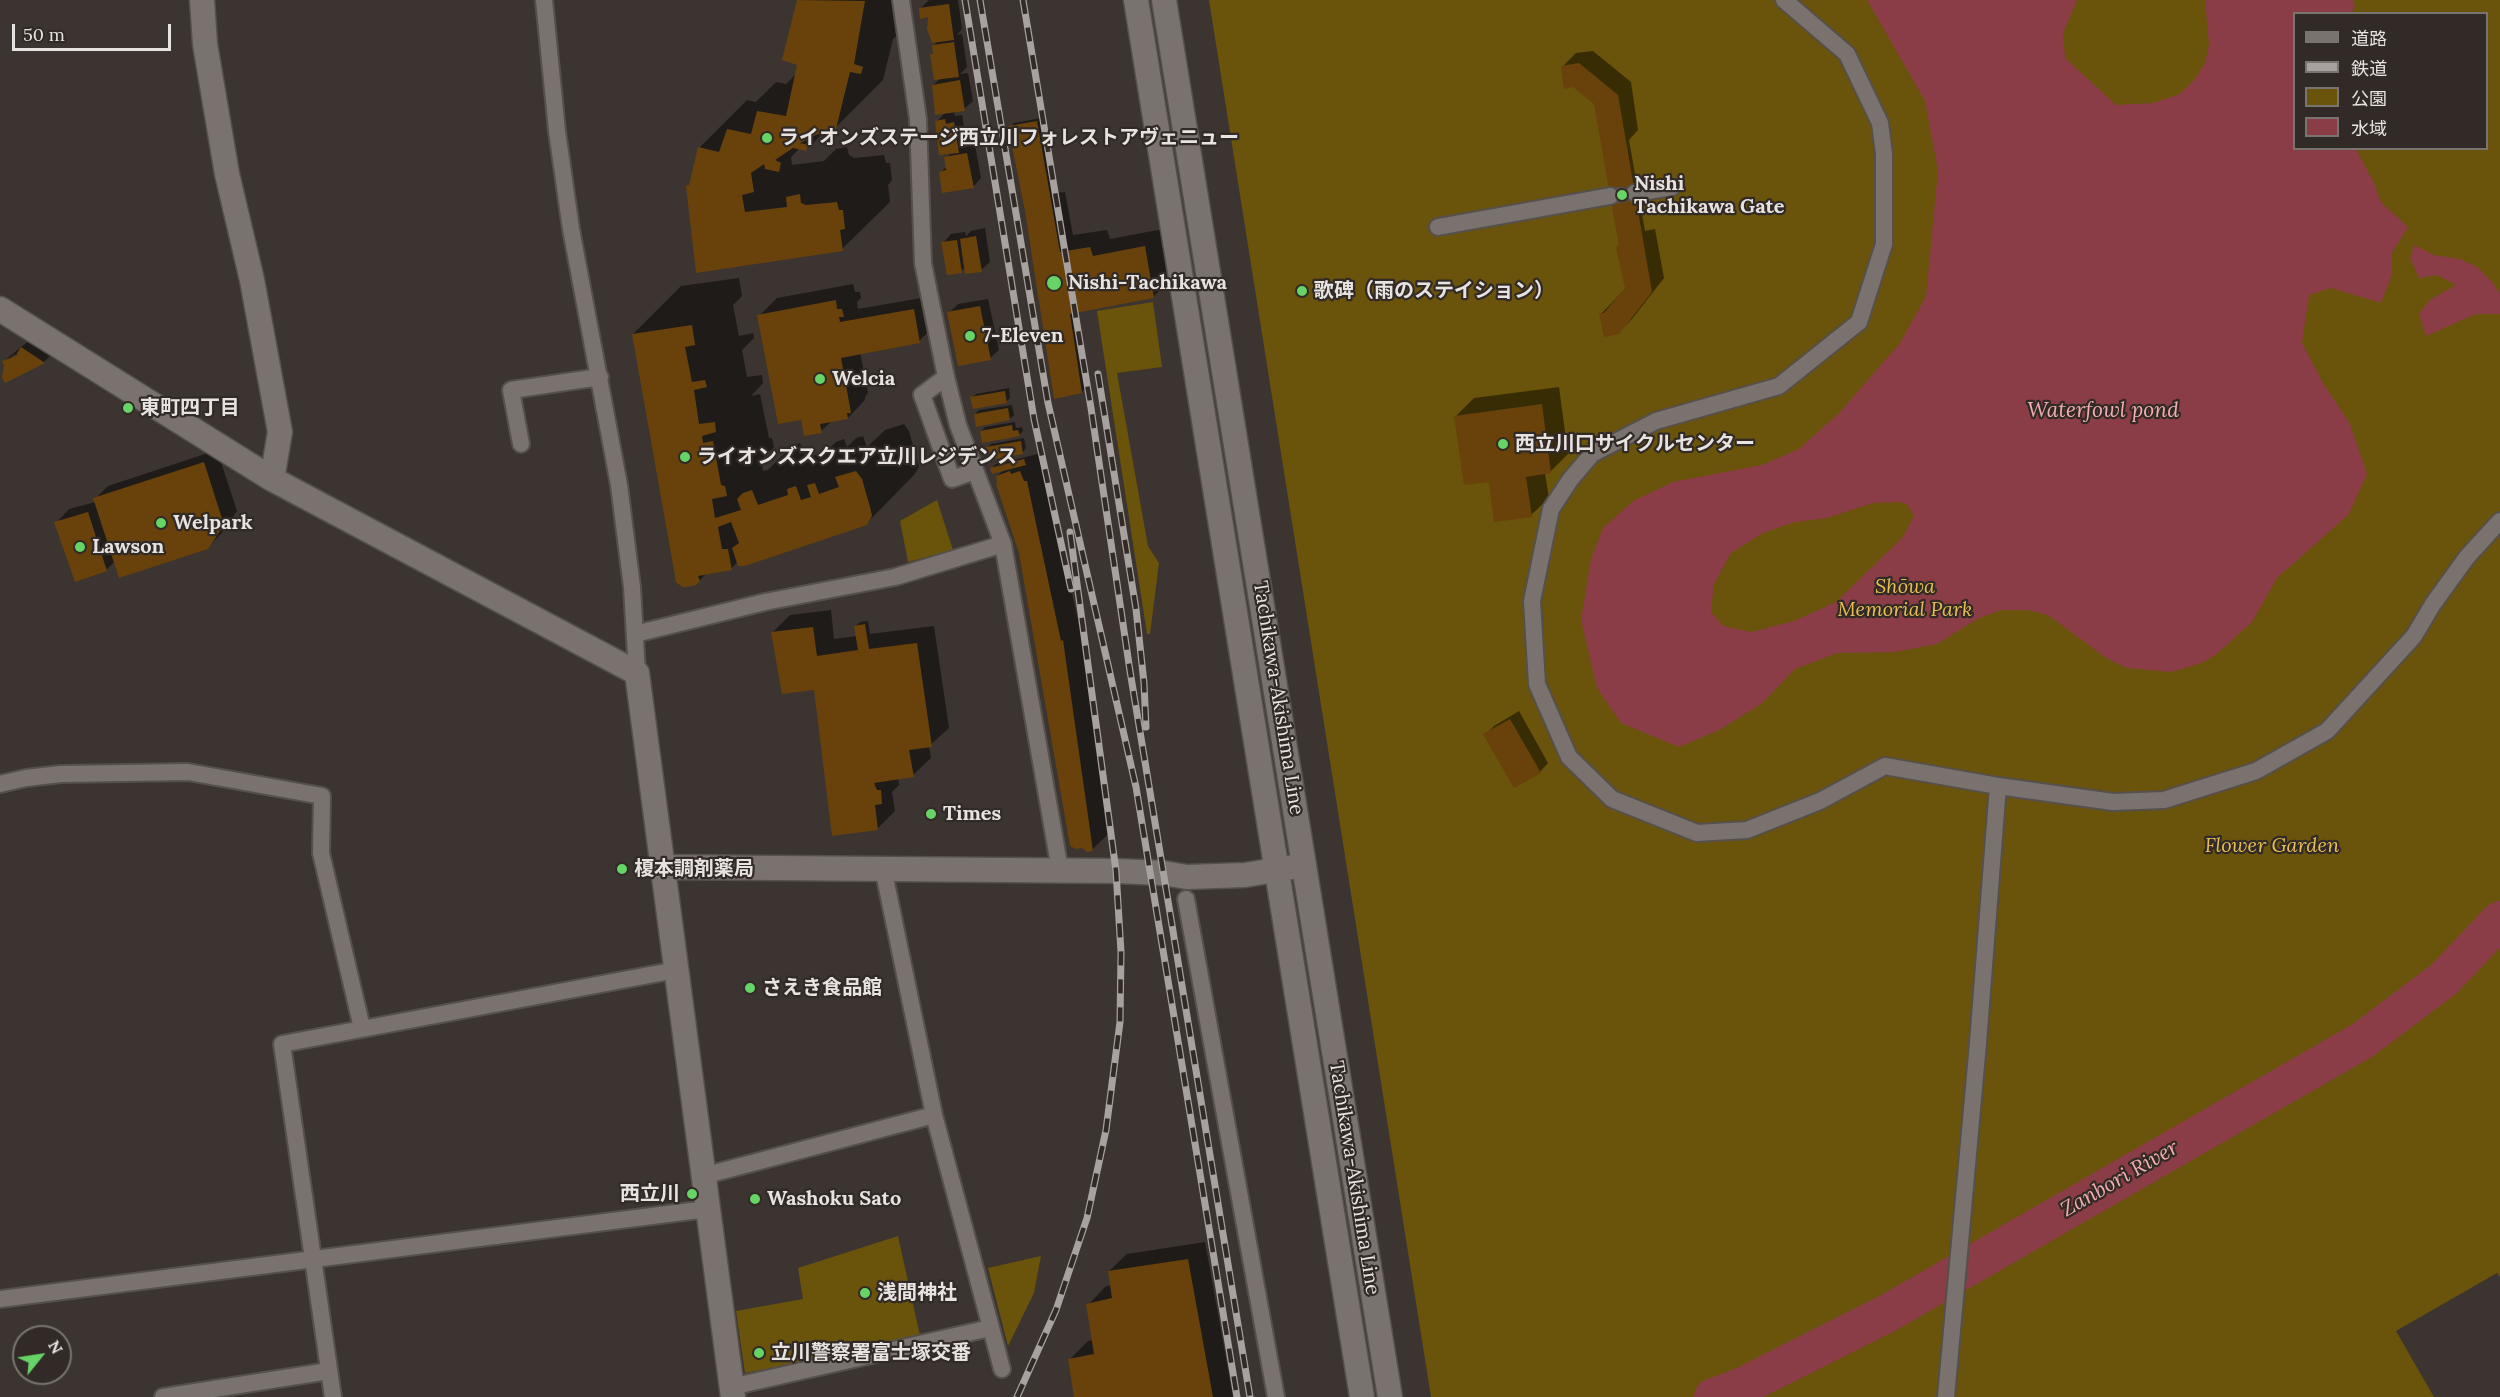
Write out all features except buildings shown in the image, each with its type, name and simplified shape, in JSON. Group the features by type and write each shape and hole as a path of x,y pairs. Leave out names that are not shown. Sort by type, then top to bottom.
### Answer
{"main road":[{"path":"202,0 205,44 225,162 252,280 280,432 272,479"},
{"name":"Tachikawa-Akishima Line","path":"1137,0 1362,1397"},
{"name":"Tachikawa-Akishima Line","path":"1164,0 1390,1397"},
{"path":"0,309 272,479 636,673 732,1392"},
{"path":"662,867 1060,870 1151,872 1187,877 1245,875 1304,865"}],"street":[{"path":"544,0 557,131 569,218 619,484 632,587 636,673"},
{"path":"902,0 918,119 923,263 958,425 1003,544 1060,870"},
{"path":"1784,0 1847,54 1880,123 1884,154 1884,244 1859,322 1779,386 1656,421 1592,454 1570,480 1551,509 1532,601 1537,684 1569,757 1612,799 1696,833 1747,830 1820,801 1885,766 1998,786 2113,802 2164,800 2256,771 2327,731 2414,636 2433,604 2467,556 2500,520"},
{"path":"1635,193 1672,187"},
{"path":"1438,226 1610,196"},
{"path":"521,444 512,390 600,377"},
{"path":"946,377 922,395 952,479 975,471"},
{"path":"635,634 765,602 896,577 1003,544"},
{"path":"0,784 61,774 188,772 322,796 321,853 362,1028"},
{"path":"1946,1397 1978,1043 1998,786"},
{"path":"883,868 934,1115 1002,1369"},
{"path":"1186,899 1276,1397"},
{"path":"333,1397 311,1259 282,1044 676,970"},
{"path":"704,1176 934,1115"},
{"path":"0,1299 707,1209"},
{"path":"732,1392 990,1328"},
{"path":"163,1397 329,1371"}],"green space":[{"name":"Shōwa Memorial Park","path":"1209,0 2500,0 2500,1277 2497,1273 2396,1331 2434,1397 1431,1397"},
{"path":"1153,302 1162,367 1117,373 1148,546 1159,563 1150,634 1147,634 1097,311"},
{"path":"937,500 953,550 908,562 900,521"},
{"path":"898,1236 921,1340 745,1373 736,1311 803,1299 798,1268"},
{"path":"1041,1256 1034,1293 1008,1346 988,1268"}],"water":[{"name":"Waterfowl pond","path":"1867,0 2077,0 2063,33 2065,58 2116,105 2153,103 2180,94 2195,79 2205,63 2209,44 2205,0 2353,0 2355,6 2352,12 2293,12 2293,150 2357,150 2381,202 2408,227 2392,253 2392,274 2381,303 2331,288 2309,295 2302,343 2323,383 2350,424 2367,474 2349,514 2277,578 2252,622 2213,657 2196,665 2171,672 2127,668 2106,658 2048,615 2027,610 2002,610 1979,618 1937,644 1895,652 1837,653 1795,669 1761,704 1719,730 1679,747 1621,723 1597,688 1581,620 1591,559 1603,528 1633,501 1673,482 1762,465 1799,449 1840,412 1900,343 1926,296 1938,171 1925,101","holes":["1873,503 1907,504 1914,516 1903,537 1836,602 1794,621 1751,632 1723,626 1711,612 1714,584 1731,553 1763,533 1795,522 1827,518"]},
{"path":"2414,245 2434,255 2460,259 2477,267 2493,283 2500,294 2500,314 2476,314 2426,336 2419,313 2430,300 2456,285 2437,275 2419,278 2410,258"}],"waterway":[{"name":"Zanbori River","path":"1713,1397 1743,1386 1888,1313 2363,1040 2444,979 2500,920"}],"tunnel":[{"path":"1610,196 1635,193"}],"railway":[{"path":"965,0 1034,419 1071,589"},
{"path":"980,0 1048,403 1136,787 1237,1397"},
{"path":"1023,0 1091,408 1130,671 1250,1397"},
{"path":"1098,374 1136,609 1146,727"},
{"path":"1017,1397 1056,1310 1087,1218 1106,1130 1120,1022 1121,952 1116,871 1070,532"}],"place":[{"name":"ライオンズステージ西立川フォレストアヴェニュー","path":"767,138"},
{"name":"Nishi Tachikawa Gate","path":"1622,195"},
{"name":"Nishi-Tachikawa","path":"1054,283"},
{"name":"歌碑（雨のステイション）","path":"1302,291"},
{"name":"7-Eleven","path":"970,336"},
{"name":"Welcia","path":"820,379"},
{"name":"東町四丁目","path":"128,408"},
{"name":"西立川口サイクルセンター","path":"1503,444"},
{"name":"ライオンズスクエア立川レジデンス","path":"685,457"},
{"name":"Welpark","path":"161,523"},
{"name":"Lawson","path":"80,547"},
{"name":"Times","path":"931,814"},
{"name":"榎本調剤薬局","path":"622,869"},
{"name":"さえき食品館","path":"750,988"},
{"name":"西立川","path":"692,1194"},
{"name":"Washoku Sato","path":"755,1199"},
{"name":"浅間神社","path":"865,1293"},
{"name":"立川警察署富士塚交番","path":"759,1353"}],"park label":[{"name":"Flower Garden","path":"2272,846"}]}
